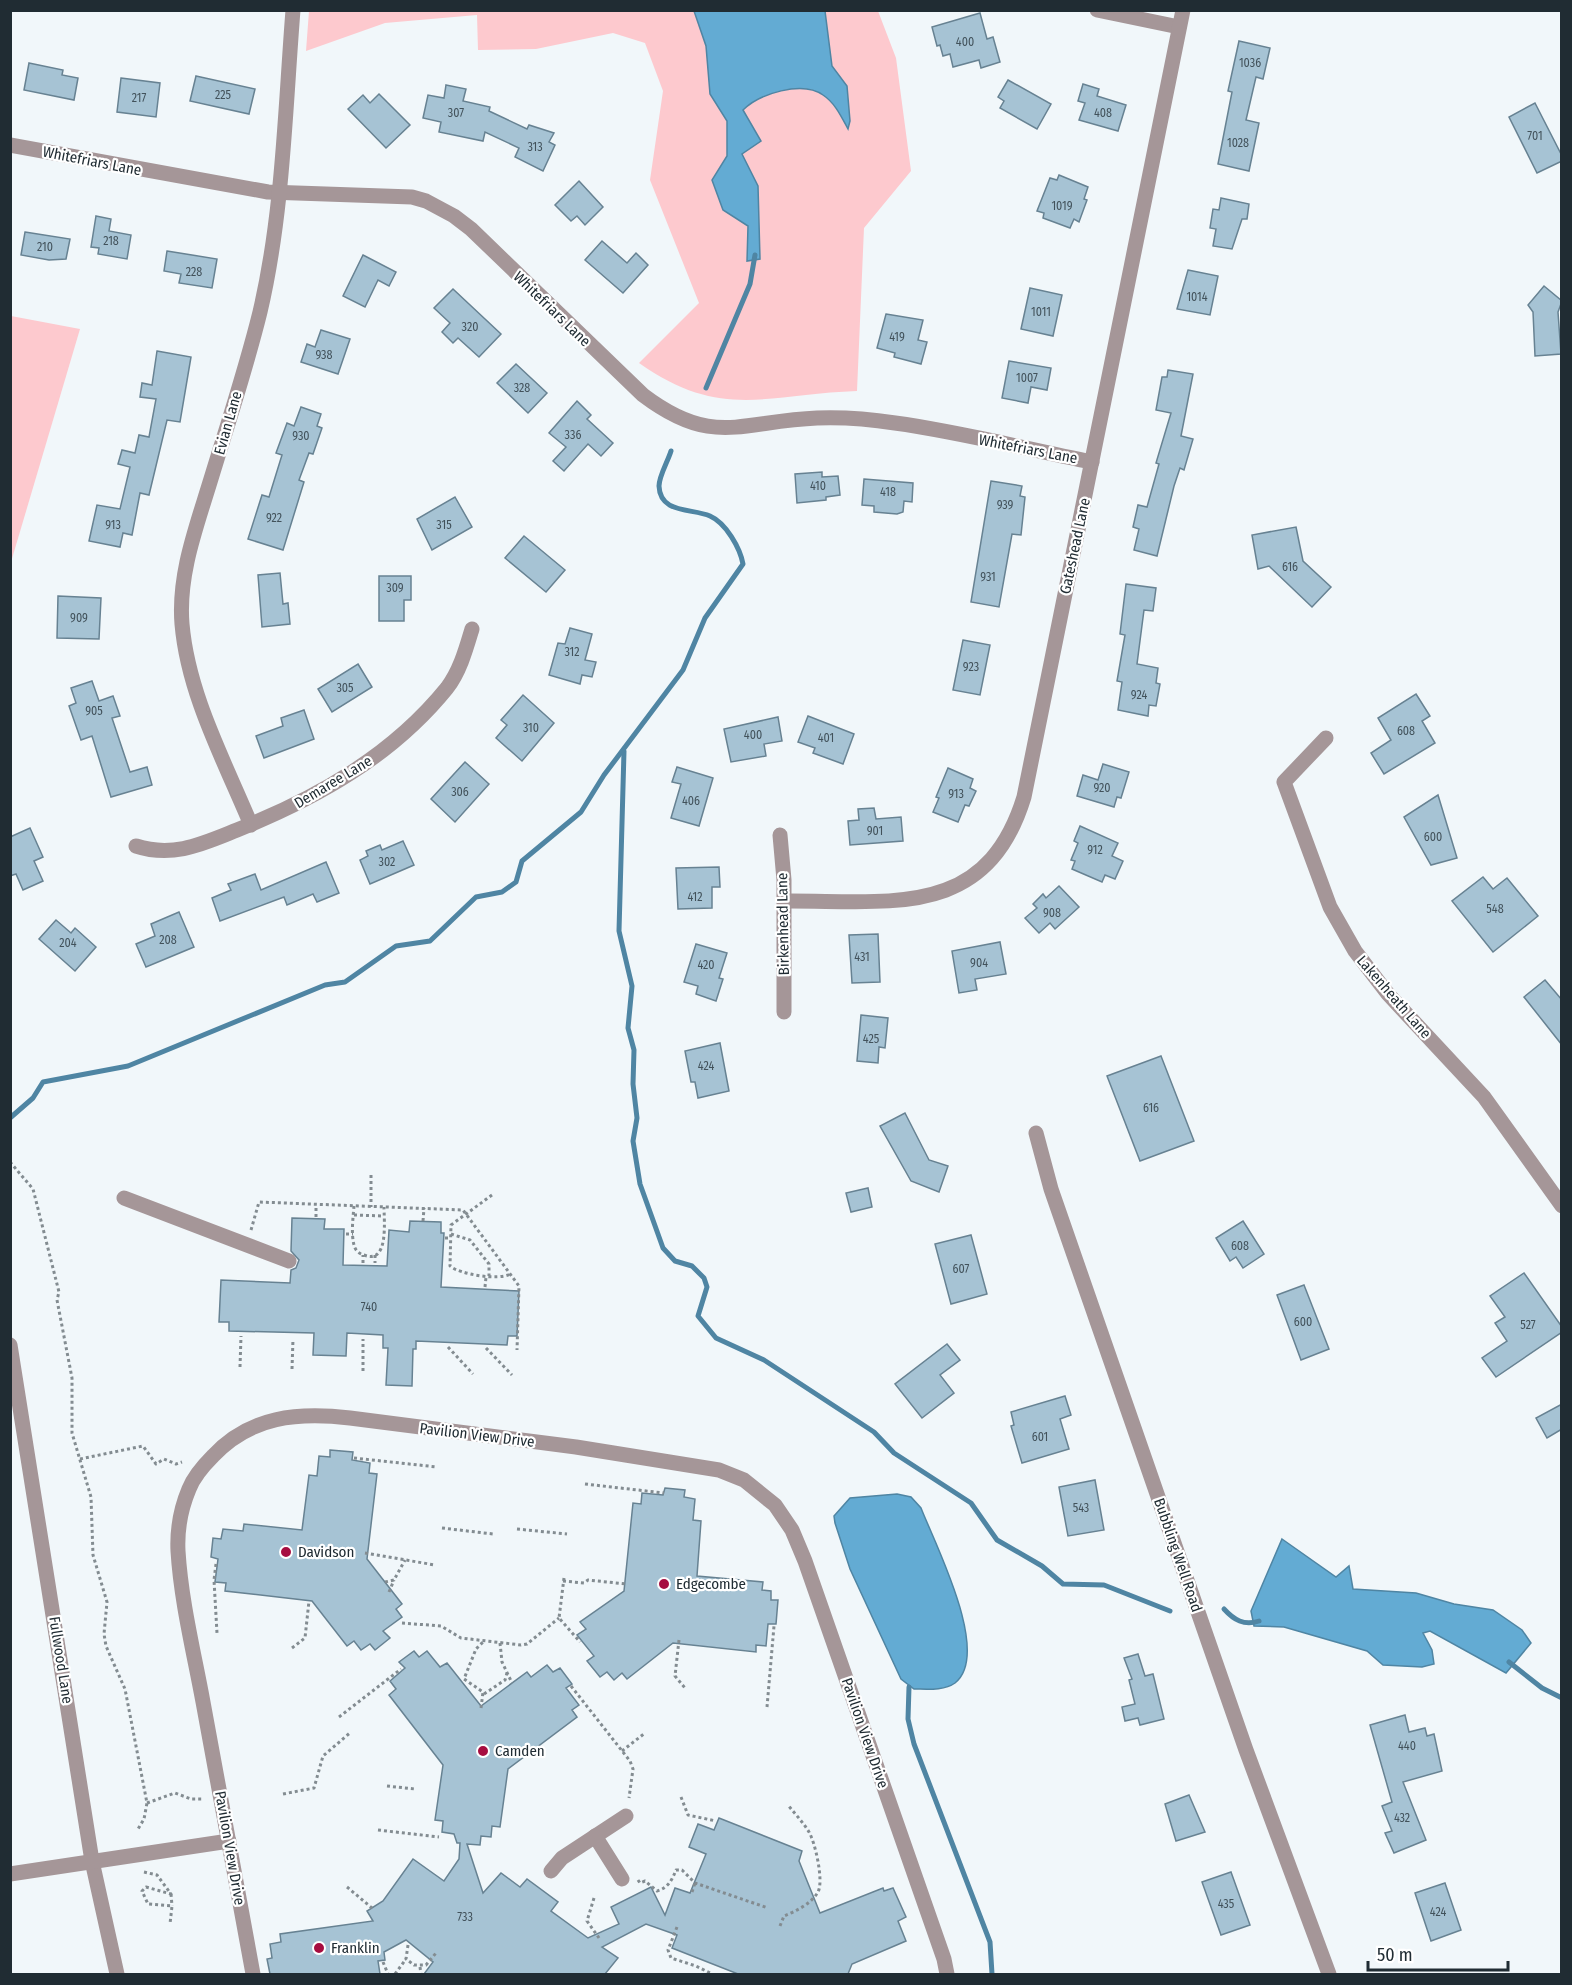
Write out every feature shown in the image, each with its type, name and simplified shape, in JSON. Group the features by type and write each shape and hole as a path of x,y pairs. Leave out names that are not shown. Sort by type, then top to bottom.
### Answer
{"street":[{"name":"Evian Lane","path":"250,825 199,698 187,655 182,605 192,543 259,313 273,243 293,10"},
{"path":"1097,10 1179,27"},
{"name":"Gateshead Lane","path":"784,901 917,899 945,891 972,877 999,852 1016,822 1024,797 1183,10"},
{"name":"Whitefriars Lane","path":"10,145 223,185 278,192 412,197 426,201 454,216 643,395 661,408 686,421 715,428 744,428 817,418 864,419 895,423 1092,462"},
{"name":"Demaree Lane","path":"136,846 160,852 178,851 250,825 312,797 363,766 390,744 448,687 461,663 472,629"},
{"name":"Lakenheath Lane","path":"1326,738 1284,782 1339,923 1355,951 1388,994 1484,1097 1562,1206"},
{"name":"Birkenhead Lane","path":"780,835 784,901 784,1012"},
{"name":"Bubbling Well Road","path":"1036,1132 1051,1189 1242,1739 1329,1974"},
{"path":"124,1198 289,1261"},
{"name":"Fullwood Lane","path":"10,1345 92,1861 117,1974"},
{"name":"Pavilion View Drive","path":"253,1974 178,1550 179,1524 190,1486 205,1464 226,1442 256,1425 290,1416 332,1416 608,1451 719,1470 755,1487 775,1505 792,1530 944,1959 947,1974"},
{"path":"551,1871 562,1858 626,1816"},
{"path":"595,1836 622,1879"},
{"path":"10,1874 229,1841"}],"path":[{"path":"10,1162 33,1189 54,1270 72,1378 72,1433 87,1477 94,1516 93,1555 106,1602 104,1634 106,1646 125,1689 147,1803 144,1819 138,1829"},
{"path":"371,1175 371,1207"},
{"path":"492,1195 451,1225 450,1266 455,1270 488,1277 505,1277 510,1274"},
{"path":"247,1244 259,1202 463,1210 519,1286 517,1350"},
{"path":"316,1205 316,1218"},
{"path":"354,1206 355,1248 363,1255 375,1255"},
{"path":"375,1263 375,1255 384,1243 384,1207"},
{"path":"423,1221 424,1208"},
{"path":"354,1215 384,1216"},
{"path":"346,1234 353,1234"},
{"path":"445,1238 451,1236 470,1240 489,1264 485,1287"},
{"path":"363,1255 363,1263"},
{"path":"240,1367 241,1336"},
{"path":"292,1369 293,1338"},
{"path":"363,1340 363,1371"},
{"path":"448,1347 473,1374"},
{"path":"486,1348 512,1376"},
{"path":"80,1459 143,1446 156,1464 164,1459 176,1464 182,1462"},
{"path":"354,1458 437,1467"},
{"path":"585,1484 664,1493"},
{"path":"442,1528 494,1534"},
{"path":"517,1529 567,1534"},
{"path":"365,1553 435,1565"},
{"path":"389,1592 405,1560"},
{"path":"216,1564 214,1580 217,1633"},
{"path":"385,1582 394,1580"},
{"path":"402,1623 441,1626 462,1638 527,1644 559,1618 564,1580 626,1584"},
{"path":"292,1648 305,1638 309,1601"},
{"path":"559,1618 579,1642"},
{"path":"767,1707 774,1626"},
{"path":"679,1640 675,1676 685,1688"},
{"path":"481,1708 484,1694 479,1686 464,1679 472,1657 484,1641"},
{"path":"500,1643 502,1662 512,1683"},
{"path":"339,1717 401,1669"},
{"path":"484,1694 505,1680 507,1672"},
{"path":"571,1686 622,1751 633,1769 629,1798"},
{"path":"283,1794 314,1788 323,1756 351,1732"},
{"path":"622,1751 645,1733"},
{"path":"387,1786 415,1790"},
{"path":"147,1803 175,1792 196,1800 220,1797"},
{"path":"681,1797 688,1815 716,1821"},
{"path":"780,1926 784,1916 801,1909 816,1895 820,1886 818,1862 810,1835 788,1805"},
{"path":"378,1830 439,1837"},
{"path":"638,1880 640,1883 645,1881 657,1891 661,1890 667,1886 678,1869 686,1872 695,1883 768,1908"},
{"path":"144,1872 162,1879 171,1894 171,1924"},
{"path":"692,1892 695,1883"},
{"path":"347,1887 372,1908"},
{"path":"171,1894 142,1889 148,1904 172,1906"},
{"path":"594,1898 588,1910 587,1921 599,1938"},
{"path":"677,1928 668,1950 670,1958 712,1974"},
{"path":"397,1974 406,1959 408,1945"},
{"path":"406,1959 420,1966 430,1962 436,1953"},
{"path":"383,1962 388,1974"},
{"path":"420,1966 421,1974"}],"shaded area":[{"path":"309,11 878,11 896,58 911,171 864,228 857,391 770,399 720,398 695,392 668,381 639,363 699,303 650,180 663,91 645,43 613,33 536,49 478,50 477,15 385,23 306,51"},
{"path":"10,316 80,329 11,562"}],"water":[{"path":"694,11 825,11 832,66 847,86 850,121 848,129 827,98 804,89 770,94 743,110 761,141 742,154 758,186 760,259 747,261 748,226 723,210 712,180 727,156 727,121 710,94 706,46"},
{"path":"897,1494 911,1497 921,1508 957,1598 967,1648 965,1669 951,1686 914,1689 901,1679 850,1569 835,1523 834,1516 850,1498"},
{"path":"1282,1539 1336,1577 1349,1566 1353,1589 1416,1593 1454,1604 1493,1610 1522,1630 1531,1643 1506,1673 1430,1631 1423,1633 1432,1650 1434,1664 1422,1667 1383,1665 1367,1651 1284,1627 1254,1626 1251,1611"}],"building":[{"path":"980,13 987,39 993,37 1000,62 981,68 979,60 953,67 950,54 943,56 940,45 937,46 932,27"},
{"path":"1239,41 1270,48 1263,79 1256,77 1246,120 1259,123 1249,171 1218,164 1232,92 1228,91"},
{"path":"29,63 63,70 62,75 78,78 74,100 24,90"},
{"path":"196,76 255,89 249,114 190,101"},
{"path":"121,78 160,83 156,117 117,112"},
{"path":"1008,80 1051,104 1037,129 1000,108 1004,101 998,97"},
{"path":"1083,84 1099,89 1097,96 1126,105 1118,131 1079,120 1085,103 1078,101"},
{"path":"446,85 466,89 463,101 490,107 489,111 527,129 529,125 554,133 549,142 555,145 543,171 515,157 519,148 485,132 483,141 439,132 441,122 423,118 428,95 444,98"},
{"path":"379,94 410,125 386,148 348,109 363,95 370,103"},
{"path":"1535,103 1562,156 1562,161 1537,173 1509,117"},
{"path":"1059,175 1088,187 1084,199 1087,200 1079,222 1074,219 1070,228 1043,218 1044,213 1037,211 1050,178 1057,180"},
{"path":"579,181 603,207 585,225 577,216 571,221 555,205"},
{"path":"1221,198 1249,204 1247,219 1242,219 1232,249 1213,246 1216,229 1210,228 1213,209 1219,210"},
{"path":"96,216 111,219 109,231 131,235 127,259 98,254 99,248 91,247"},
{"path":"25,232 70,239 66,259 49,260 21,255"},
{"path":"602,241 627,263 636,253 648,265 623,293 585,260"},
{"path":"167,251 217,259 212,288 179,283 181,274 164,271"},
{"path":"363,255 396,272 389,286 378,280 365,307 343,296"},
{"path":"1188,270 1218,276 1210,315 1177,309"},
{"path":"1544,286 1562,301 1558,312 1561,354 1535,356 1533,312 1528,305"},
{"path":"1030,288 1062,295 1053,336 1021,329"},
{"path":"453,289 501,334 479,357 458,338 453,343 442,332 450,323 434,308"},
{"path":"886,314 923,320 918,340 927,342 921,364 894,357 895,353 877,348"},
{"path":"321,330 350,339 338,374 301,362 307,344 315,347"},
{"path":"157,351 191,357 180,422 167,420 149,495 140,493 132,535 123,533 120,547 89,541 97,505 120,509 130,467 118,464 122,450 135,453 139,435 149,437 156,399 140,397 142,383 152,385"},
{"path":"1009,361 1051,368 1047,390 1031,387 1028,403 1002,398"},
{"path":"516,364 547,393 528,413 497,383"},
{"path":"1168,370 1193,374 1181,436 1193,439 1184,470 1180,468 1174,486 1157,556 1134,550 1139,529 1133,527 1138,505 1147,507 1159,464 1156,463 1171,413 1156,410 1162,377 1167,377"},
{"path":"577,401 591,415 587,419 613,443 601,456 588,444 564,471 553,461 566,447 549,433"},
{"path":"301,407 321,414 317,426 322,428 313,454 309,453 299,480 304,482 283,550 248,539 262,495 269,497 282,455 276,453 287,423 294,426"},
{"path":"822,472 822,477 838,476 840,495 826,497 826,500 797,503 795,474"},
{"path":"864,479 913,483 912,502 904,501 903,512 897,514 874,512 874,506 862,505"},
{"path":"991,481 1022,486 1020,496 1025,497 1021,535 1012,534 999,607 971,602"},
{"path":"455,497 472,527 432,550 417,519"},
{"path":"1296,527 1303,561 1331,587 1312,607 1269,566 1258,569 1252,535"},
{"path":"524,536 565,570 546,592 505,558"},
{"path":"280,573 283,604 288,603 290,624 262,627 258,575"},
{"path":"379,576 411,576 411,600 404,600 404,621 379,621"},
{"path":"1126,584 1156,588 1153,611 1144,610 1137,664 1158,668 1156,683 1160,684 1156,706 1149,705 1148,716 1118,710 1122,682 1117,681 1125,635 1120,634"},
{"path":"58,596 101,598 99,639 57,638"},
{"path":"570,628 592,634 585,660 596,662 592,677 582,675 580,684 549,675 558,643 565,644"},
{"path":"963,640 990,645 980,695 953,690"},
{"path":"358,664 372,687 332,712 318,689"},
{"path":"92,681 99,701 113,696 120,716 112,718 130,772 147,767 152,785 111,797 92,736 81,740 69,706 76,703 71,688"},
{"path":"1416,694 1430,716 1422,721 1435,743 1384,774 1371,753 1391,740 1378,718"},
{"path":"523,695 554,723 522,761 496,738 507,725 501,720"},
{"path":"304,710 314,739 264,758 256,736 283,726 281,718"},
{"path":"808,716 854,734 843,764 813,753 815,748 798,742"},
{"path":"778,717 782,741 764,744 766,756 731,762 724,729"},
{"path":"465,762 489,784 455,822 431,799"},
{"path":"1103,764 1129,772 1121,798 1117,797 1114,807 1077,796 1083,775 1098,780"},
{"path":"677,767 713,778 699,826 671,818 681,784 672,782"},
{"path":"948,768 973,779 970,788 976,791 969,806 965,805 958,822 933,812 939,798 936,797"},
{"path":"1438,795 1457,858 1431,865 1404,817"},
{"path":"874,808 876,819 901,817 903,841 850,845 848,821 859,820 858,809"},
{"path":"1080,826 1118,843 1112,856 1123,861 1115,879 1105,875 1102,882 1072,869 1075,861 1071,860 1078,843 1074,841"},
{"path":"30,828 43,857 34,861 43,881 23,890 16,874 10,876 10,837"},
{"path":"403,841 414,865 370,884 360,860 368,856 366,851 380,845 382,850"},
{"path":"326,862 339,893 317,902 313,894 287,905 284,897 220,921 212,898 231,890 228,884 255,874 261,890"},
{"path":"719,867 720,887 712,887 712,908 678,909 676,868"},
{"path":"1483,877 1493,889 1507,878 1538,916 1493,952 1452,901"},
{"path":"1059,886 1079,907 1055,929 1050,923 1039,933 1025,918 1037,908 1033,904 1043,894 1046,898"},
{"path":"179,912 194,947 146,967 136,944 155,936 151,924"},
{"path":"56,920 71,933 75,928 96,947 75,971 39,939"},
{"path":"878,934 880,982 852,983 849,935"},
{"path":"1000,942 1006,974 975,979 977,990 959,993 952,951"},
{"path":"696,944 727,953 719,978 723,979 716,1001 696,994 698,986 684,982"},
{"path":"1545,980 1562,1000 1562,1045 1524,997"},
{"path":"861,1015 888,1018 885,1048 879,1047 878,1063 857,1061"},
{"path":"720,1043 729,1091 698,1098 695,1082 691,1082 685,1051"},
{"path":"1161,1056 1194,1141 1140,1161 1107,1076"},
{"path":"905,1113 929,1160 948,1166 939,1192 911,1181 880,1126"},
{"path":"868,1188 872,1207 851,1212 846,1193"},
{"path":"292,1218 325,1219 324,1229 344,1229 343,1265 387,1266 389,1230 409,1232 410,1221 441,1222 441,1233 444,1233 441,1287 519,1291 517,1336 508,1336 507,1345 416,1341 416,1349 413,1349 412,1386 386,1385 388,1348 383,1348 383,1335 347,1333 346,1356 313,1355 314,1333 229,1331 229,1322 219,1322 221,1280 290,1283 291,1270 296,1268 299,1260 291,1251"},
{"path":"1243,1221 1264,1254 1243,1268 1236,1257 1230,1261 1216,1238"},
{"path":"971,1235 987,1294 951,1304 935,1244"},
{"path":"1524,1273 1562,1327 1562,1332 1496,1377 1482,1358 1507,1341 1495,1323 1505,1317 1490,1296"},
{"path":"1304,1285 1329,1349 1301,1360 1277,1295"},
{"path":"947,1344 960,1360 940,1375 954,1393 922,1418 895,1384"},
{"path":"1065,1396 1071,1415 1060,1419 1069,1449 1022,1463 1011,1426 1014,1425 1011,1412"},
{"path":"1562,1404 1562,1429 1547,1438 1536,1418"},
{"name":"Davidson","path":"330,1450 353,1452 352,1460 370,1463 369,1473 377,1474 367,1559 402,1604 396,1609 402,1617 383,1631 390,1638 375,1650 370,1644 361,1650 354,1641 347,1646 312,1601 225,1591 226,1583 215,1582 218,1559 211,1557 213,1538 221,1539 223,1529 243,1531 244,1524 302,1530 309,1475 317,1476 319,1456 330,1457"},
{"path":"1095,1480 1104,1530 1068,1536 1059,1487"},
{"name":"Edgecombe","path":"665,1488 685,1490 684,1497 695,1499 693,1520 701,1521 697,1576 763,1582 762,1590 771,1591 771,1600 778,1600 776,1624 768,1624 766,1646 756,1645 756,1652 673,1643 627,1679 622,1673 614,1680 607,1672 600,1677 587,1661 594,1656 577,1635 586,1629 580,1622 624,1591 633,1503 641,1504 642,1493 663,1495"},
{"path":"414,1651 419,1657 427,1651 440,1667 447,1663 481,1706 527,1672 531,1677 547,1665 553,1672 560,1668 572,1684 566,1688 579,1705 572,1710 577,1717 508,1769 500,1827 492,1826 491,1837 481,1836 480,1845 467,1844 483,1893 501,1873 520,1887 527,1879 558,1902 551,1911 588,1938 619,1924 611,1907 651,1887 665,1915 675,1888 690,1893 706,1854 689,1847 698,1824 714,1830 719,1818 802,1851 799,1861 820,1913 883,1888 884,1891 893,1888 906,1917 898,1921 906,1941 852,1964 848,1974 738,1974 672,1948 677,1935 646,1924 602,1947 618,1958 605,1974 424,1974 433,1962 406,1940 384,1952 385,1960 378,1961 380,1974 270,1974 267,1959 272,1958 270,1944 281,1942 280,1934 373,1921 367,1911 383,1901 413,1859 444,1881 459,1859 460,1843 457,1843 454,1834 442,1832 443,1821 435,1820 443,1765 389,1695 396,1689 390,1681 405,1668 399,1662"},
{"path":"1138,1654 1145,1676 1153,1674 1164,1719 1140,1725 1138,1718 1125,1721 1122,1707 1135,1704 1129,1680 1132,1679 1124,1658"},
{"path":"1405,1715 1409,1732 1425,1728 1427,1736 1434,1734 1442,1771 1403,1782 1426,1840 1394,1853 1385,1833 1392,1831 1382,1806 1392,1802 1370,1725"},
{"path":"1189,1795 1205,1832 1176,1841 1165,1804"},
{"path":"1231,1872 1250,1925 1221,1935 1202,1882"},
{"path":"1445,1883 1461,1930 1431,1941 1415,1893"}],"waterway":[{"path":"706,388 750,284 755,255"},
{"path":"10,1118 33,1098 43,1082 128,1066 325,985 345,982 396,946 430,941 476,897 502,892 516,882 522,861 581,812 604,775 683,670 705,618 743,564 731,537 716,519 671,506 661,495 659,482 671,451"},
{"path":"624,751 619,931 632,986 628,1028 634,1050 633,1084 637,1118 633,1141 640,1184 663,1248 675,1261 692,1266 704,1278 707,1287 698,1316 716,1338 764,1360 874,1432 894,1453 971,1503 997,1540 1042,1566 1063,1584 1104,1585 1170,1611"},
{"path":"1224,1609 1240,1621 1249,1623 1259,1621"},
{"path":"1509,1662 1542,1688 1562,1698"},
{"path":"909,1687 908,1719 914,1744 990,1942 992,1974"}],"place":[{"name":"Davidson","path":"286,1552"},
{"name":"Edgecombe","path":"664,1584"},
{"name":"Camden","path":"483,1751"},
{"name":"Franklin","path":"319,1948"}]}
